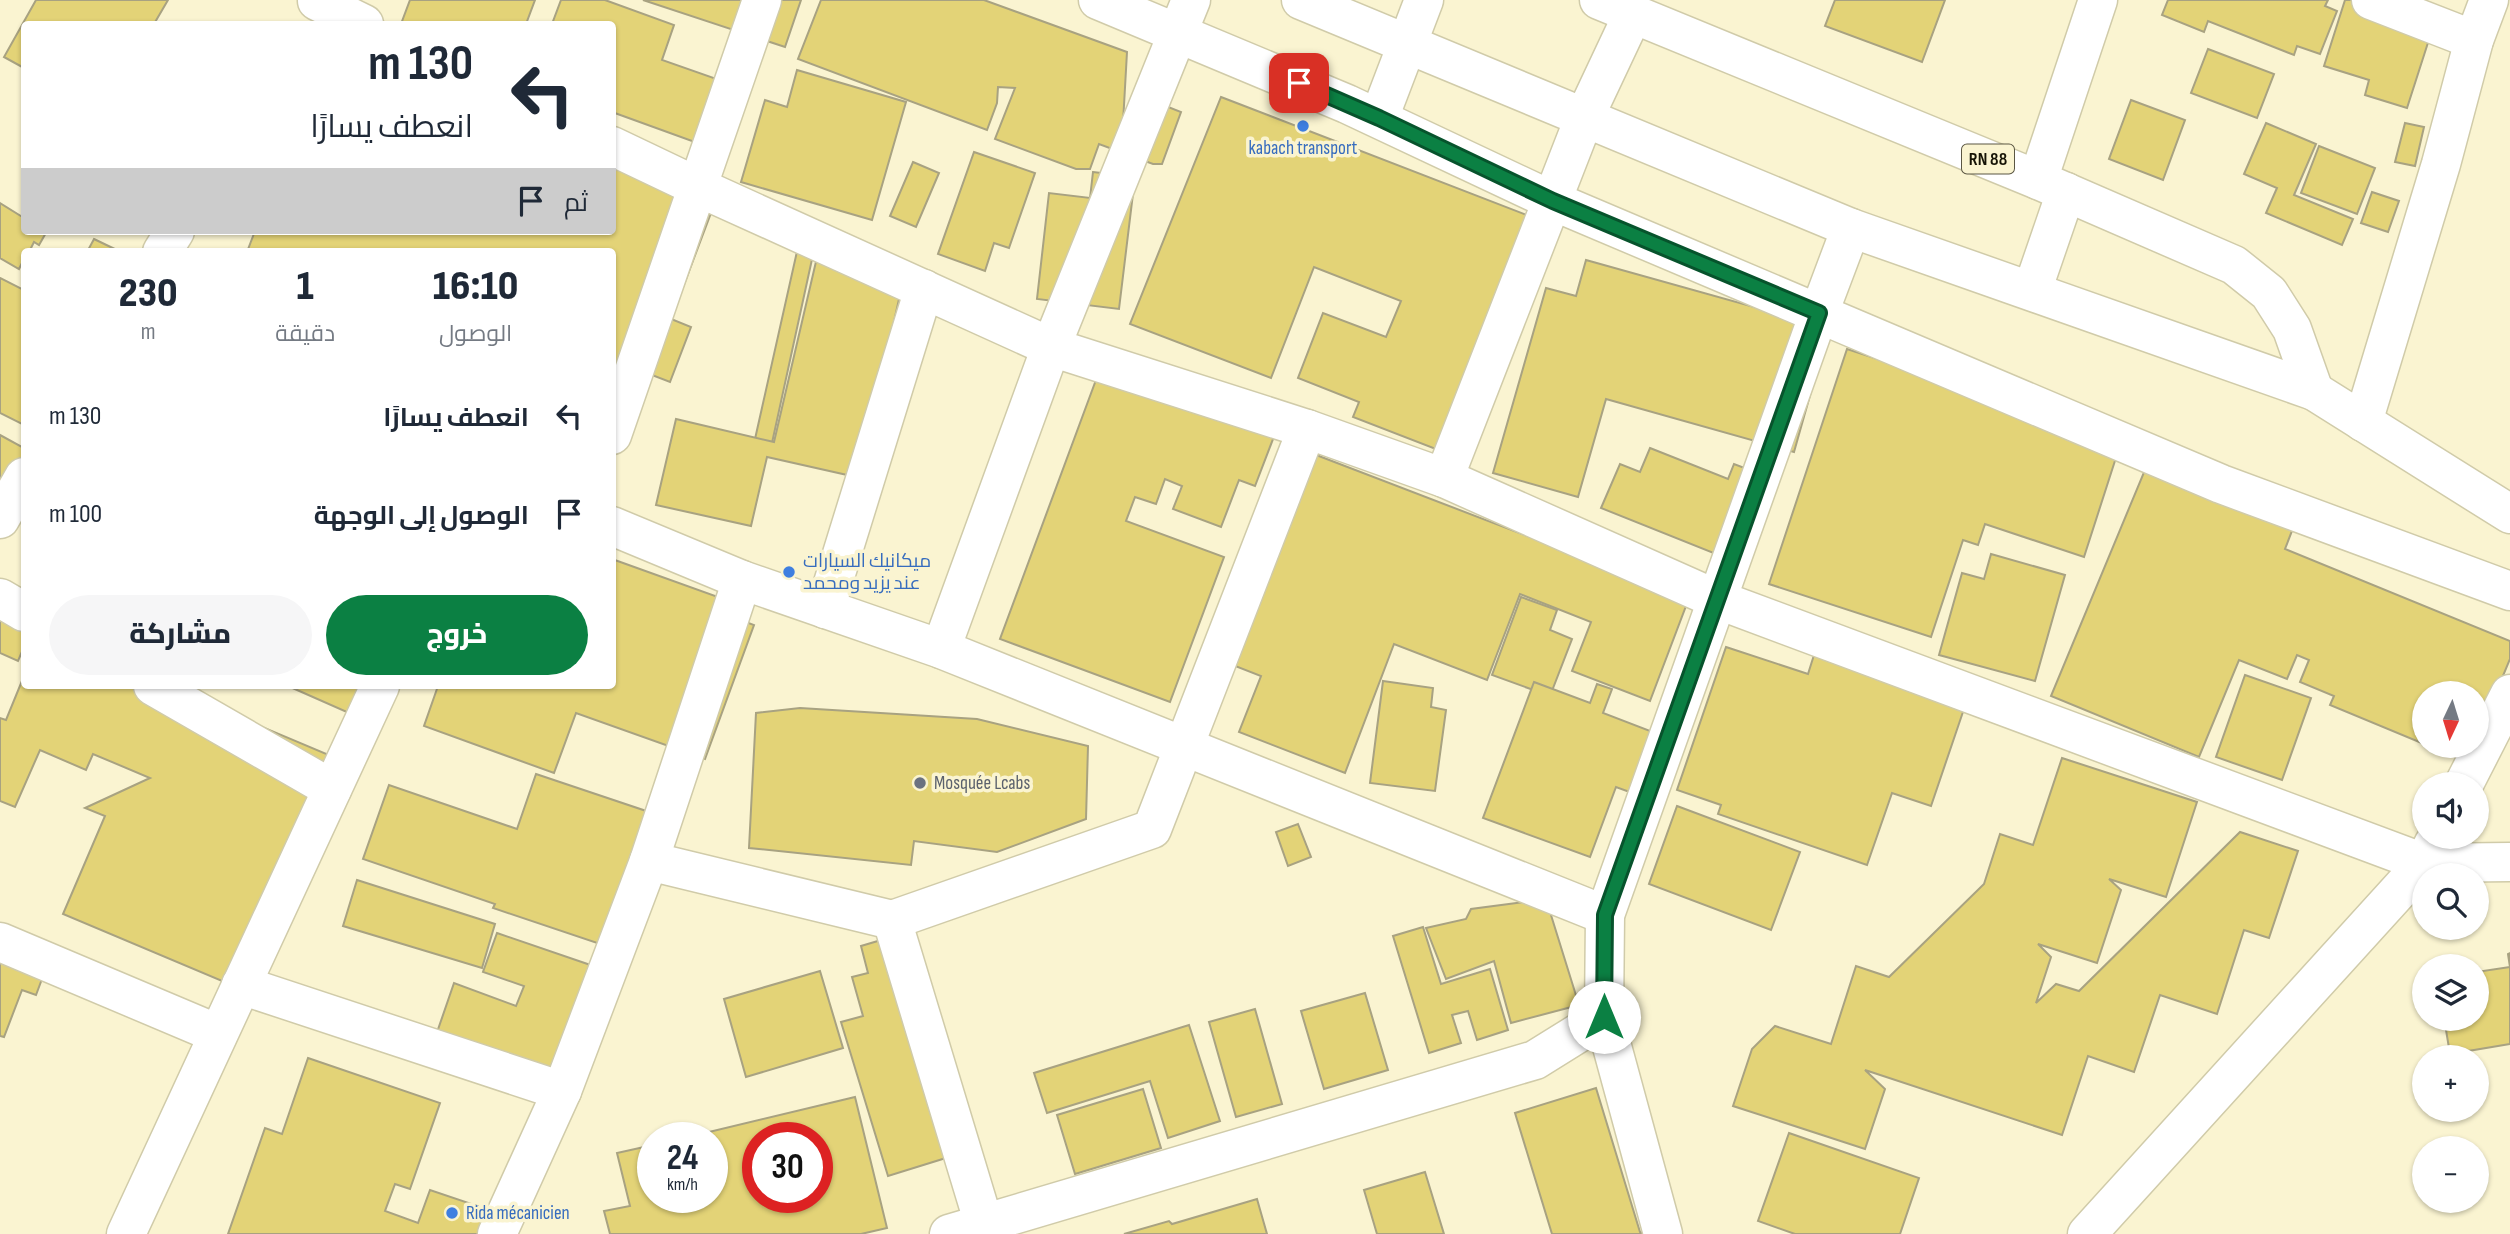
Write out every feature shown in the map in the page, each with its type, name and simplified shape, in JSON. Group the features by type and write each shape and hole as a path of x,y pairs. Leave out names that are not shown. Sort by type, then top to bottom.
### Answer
{"street":[{"path":"616,423 762,0"},
{"path":"1098,0 1184,17 1379,118 1553,201 2221,484 2510,591"},
{"path":"1301,0 1851,228 2314,391 2510,514"},
{"path":"1379,118 1424,0"},
{"name":"RN 88","path":"1599,0 2052,186 2234,265 2269,293 2292,329 2314,391"},
{"path":"2032,291 2052,186 2098,0"},
{"path":"2371,0 2474,40"},
{"path":"2363,422 2441,164 2474,40 2489,0"},
{"path":"312,9 354,21"},
{"path":"1444,478 1586,116 1633,14"},
{"path":"941,649 1051,347 1184,17"},
{"path":"616,148 1051,347 1307,429 1444,478 1716,599 2430,850 2510,862"},
{"path":"1662,1234 1604,1017 1605,915 1851,228"},
{"path":"825,609 924,289"},
{"path":"649,861 892,920 1152,829 1181,748 1307,429"},
{"path":"0,519 21,482"},
{"path":"616,528 742,580 941,649 1181,748 1605,915"},
{"path":"497,1234 562,1091 649,861 742,580"},
{"path":"0,598 21,610"},
{"path":"158,689 332,789"},
{"path":"126,1234 379,689"},
{"path":"2470,772 2510,694"},
{"path":"2087,1234 2430,850"},
{"path":"892,920 973,1230 1535,1060 1604,1017"},
{"path":"0,942 218,1034"},
{"path":"241,985 562,1091"}],"building":[{"path":"36,0 168,0 156,21 24,21"},
{"path":"410,0 535,0 527,21 402,21"},
{"path":"561,0 605,0 674,25 662,60 748,90 725,153 616,113 616,21 553,21"},
{"path":"643,0 801,0 785,47"},
{"path":"821,0 984,0 1127,52 1123,123 1148,99 1181,112 1162,164 1153,164 1099,144 1090,169 1076,169 995,139 1015,88 998,87 997,103 987,130 798,59"},
{"path":"1835,0 1945,0 1922,62 1825,26"},
{"path":"2168,0 2328,0 2325,6 2337,11 2320,54 2297,46 2294,55 2208,21 2204,32 2162,15"},
{"path":"2345,0 2359,0 2434,24 2407,108 2365,95 2369,80 2324,66"},
{"path":"21,27 21,66 4,57"},
{"path":"2208,49 2274,74 2257,118 2191,93"},
{"path":"797,70 906,102 872,220 741,182 765,100 787,107"},
{"path":"1221,97 1550,224 1459,458 1353,417 1359,402 1298,378 1323,313 1386,337 1401,301 1314,267 1271,378 1130,324"},
{"path":"2131,100 2185,120 2163,180 2109,159"},
{"path":"2266,123 2316,144 2294,195 2353,219 2342,245 2266,213 2277,188 2244,174"},
{"path":"2405,123 2424,127 2415,166 2395,162"},
{"path":"2319,146 2375,168 2357,214 2301,193"},
{"path":"974,152 1035,173 1009,248 994,243 985,271 938,254"},
{"path":"616,159 717,197 671,319 691,327 670,382 634,368 616,414 616,248 249,248 253,235 616,235"},
{"path":"913,162 939,173 916,227 890,216"},
{"path":"1093,172 1135,177 1119,309 1037,299 1049,193 1090,198"},
{"path":"2372,192 2399,201 2388,232 2361,223"},
{"path":"0,203 21,216 21,235 45,235 39,245 34,242 31,248 21,248 19,269 0,258"},
{"path":"94,239 113,248 89,248"},
{"path":"798,247 814,250 772,443 755,439"},
{"path":"818,253 905,272 880,385 865,479 767,457 751,526 656,505 676,419 774,442"},
{"path":"1586,260 1829,328 1794,452 1606,399 1578,497 1493,473 1546,288 1576,296"},
{"path":"0,278 21,288 21,424 0,413"},
{"path":"1847,349 2122,439 2084,557 1985,524 1978,545 1963,540 1931,637 1769,584"},
{"path":"1103,361 1278,426 1255,486 1239,480 1221,527 1173,509 1182,486 1165,479 1156,504 1135,497 1126,521 1224,557 1170,702 1000,639"},
{"path":"0,435 21,446 21,492 0,529"},
{"path":"1650,448 1728,479 1734,464 1771,478 1736,562 1601,508 1620,464 1640,472"},
{"path":"1311,453 1689,598 1650,701 1572,671 1591,622 1520,594 1487,680 1394,644 1345,773 1239,732 1261,676 1230,664"},
{"path":"2152,453 2295,523 2285,549 2510,641 2510,659 2489,710 2489,681 2412,681 2412,739 2330,705 2334,696 2300,682 2309,660 2297,655 2287,679 2239,660 2199,757 2051,696"},
{"path":"1991,554 2065,575 2035,681 1939,655 1962,573 1984,579"},
{"path":"616,560 732,602 727,615 754,625 705,759 576,713 554,773 424,726 437,689 616,689"},
{"path":"0,595 21,603 21,654 18,661 0,653"},
{"path":"1521,597 1557,610 1550,630 1572,639 1550,696 1492,675"},
{"path":"1726,647 1808,674 1814,655 1965,706 1931,806 1892,793 1867,865 1718,814 1721,805 1677,790"},
{"path":"2245,675 2311,698 2282,780 2216,757"},
{"path":"1383,681 1433,688 1431,707 1446,710 1435,791 1370,783"},
{"path":"1534,682 1590,703 1597,684 1612,689 1603,713 1658,734 1635,794 1616,787 1590,857 1483,818"},
{"path":"21,683 21,689 172,689 343,761 241,989 63,914 105,816 85,808 150,778 93,754 86,770 40,750 15,807 0,801 0,718 6,720"},
{"path":"295,689 371,689 358,717"},
{"name":"Mosquée Lcabs","path":"800,708 977,719 1088,746 1086,819 997,852 914,841 911,865 749,848 756,713"},
{"path":"2062,758 2197,802 2166,897 2109,879 2121,890 2097,963 2038,944 2051,957 2036,1003 2056,984 2079,991 2240,832 2298,851 2269,938 2244,930 2217,1014 2160,995 2134,1072 2088,1056 2062,1135 1865,1070 1885,1089 1865,1149 1733,1106 1752,1049 1775,1026 1831,1044 1856,966 1889,977 1984,884 2000,834 2033,845"},
{"path":"536,774 667,818 621,951 493,908 495,904 363,859 389,785 517,829"},
{"path":"1677,806 1800,852 1771,930 1649,884"},
{"path":"1298,824 1311,857 1288,866 1276,832"},
{"path":"357,880 495,924 482,968 343,926"},
{"path":"1546,899 1579,1005 1511,1023 1494,961 1446,979 1426,928 1466,919 1471,909"},
{"path":"1423,927 1441,984 1490,969 1508,1030 1477,1040 1468,1011 1452,1015 1461,1043 1429,1053 1393,936"},
{"path":"497,933 605,970 571,1092 433,1044 454,983 516,1006 524,986 483,972"},
{"path":"898,935 978,1148 888,1176 841,1022 863,1016 852,977 868,973 861,946"},
{"path":"0,941 49,960 36,995 22,990 4,1037 0,1036"},
{"path":"2510,967 2510,1044 2489,1048 2489,1045 2448,1045 2446,1031 2489,1031 2489,970"},
{"path":"820,971 843,1048 746,1077 724,999"},
{"path":"1365,993 1388,1070 1324,1089 1301,1011"},
{"path":"1255,1009 1282,1104 1236,1117 1209,1022"},
{"path":"1189,1025 1220,1121 1168,1138 1150,1081 1047,1113 1034,1073"},
{"path":"308,1058 440,1103 410,1189 395,1184 385,1211 418,1223 430,1190 513,1218 507,1234 228,1234 265,1128 282,1134"},
{"path":"1596,1088 1640,1232 1644,1234 1552,1234 1515,1113"},
{"path":"1143,1089 1161,1148 1075,1174 1057,1115"},
{"path":"855,1097 887,1228 861,1234 610,1234 604,1211 630,1206 617,1153 637,1149 637,1213 728,1213 728,1127 742,1124 742,1213 833,1213 833,1122 751,1122"},
{"path":"1789,1133 1919,1178 1900,1234 1795,1234 1758,1221"},
{"path":"1425,1172 1444,1234 1377,1234 1364,1190"},
{"path":"1257,1199 1267,1234 1124,1234 1169,1221 1172,1224"}],"place":[{"name":"kabach transport","path":"1303,126"},
{"name":"ميكانيك السيارات عند يزيد ومحمد","path":"789,572"},
{"name":"Mosquée Lcabs","path":"920,783"},
{"name":"Rida mécanicien","path":"452,1213"}],"route":[{"path":"1299,83 1553,201 1819,313 1605,915 1604,1017"}]}
